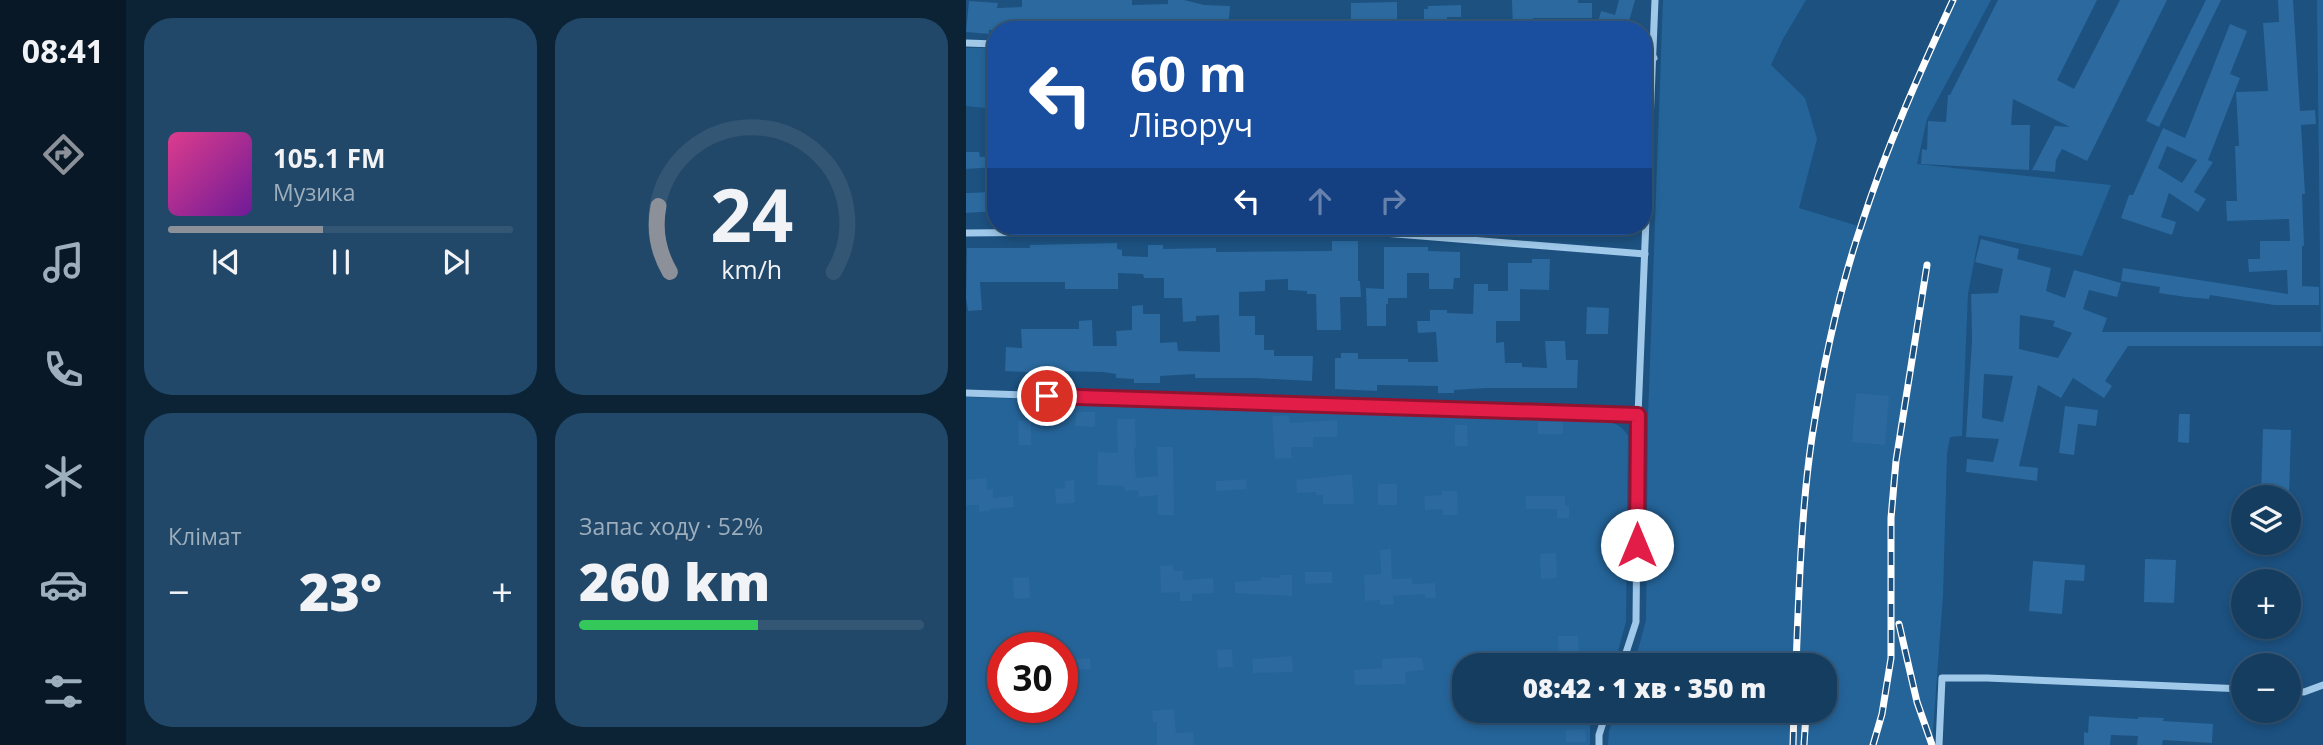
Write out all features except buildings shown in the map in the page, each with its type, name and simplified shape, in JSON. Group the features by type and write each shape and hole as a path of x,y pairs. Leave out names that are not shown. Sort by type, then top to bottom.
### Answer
{"street":[{"path":"1652,102 1655,0"},
{"path":"966,43 987,44"},
{"path":"966,233 987,233"},
{"path":"1409,235 1645,254"},
{"path":"1626,653 1636,622 1638,415 1646,235"},
{"path":"966,393 1638,415"},
{"path":"1939,745 1942,678 2231,689"},
{"path":"2301,692 2323,685"},
{"path":"1599,745 1603,723"}],"shaded area":[{"path":"1663,0 1806,0 1771,65 1805,98 1817,139 1799,208 1858,226 1818,386 1802,524 1795,653 1637,653 1646,620 1648,417"},
{"path":"1955,0 1991,0 1927,119 1917,164 2111,185 2082,256 1979,235 1968,294 1962,436 1950,437 1947,453 1943,595 1932,745 1795,745 1796,723 1837,723 1837,653 1799,653 1802,571 1814,440 1835,331 1862,228 1916,84"},
{"path":"2317,0 2323,0 2323,346 2321,346"},
{"path":"966,48 987,48 987,108 966,106"},
{"path":"966,397 1571,416 1618,425 1628,436 1626,622 1617,653 1452,653 1452,723 1590,723 1590,745 966,745"},
{"path":"1612,723 1792,723 1791,745 1608,745"}],"railway":[{"path":"1797,653 1808,465 1832,330 1845,278 1881,168 1953,0"},
{"path":"1873,745 1882,714 1891,658 1891,518 1896,461 1927,265"},
{"path":"1899,624 1917,702 1932,745"},
{"path":"1793,745 1794,723"},
{"path":"1804,745 1805,723"}],"route":[{"path":"1047,396 1638,415 1637,545"}]}
